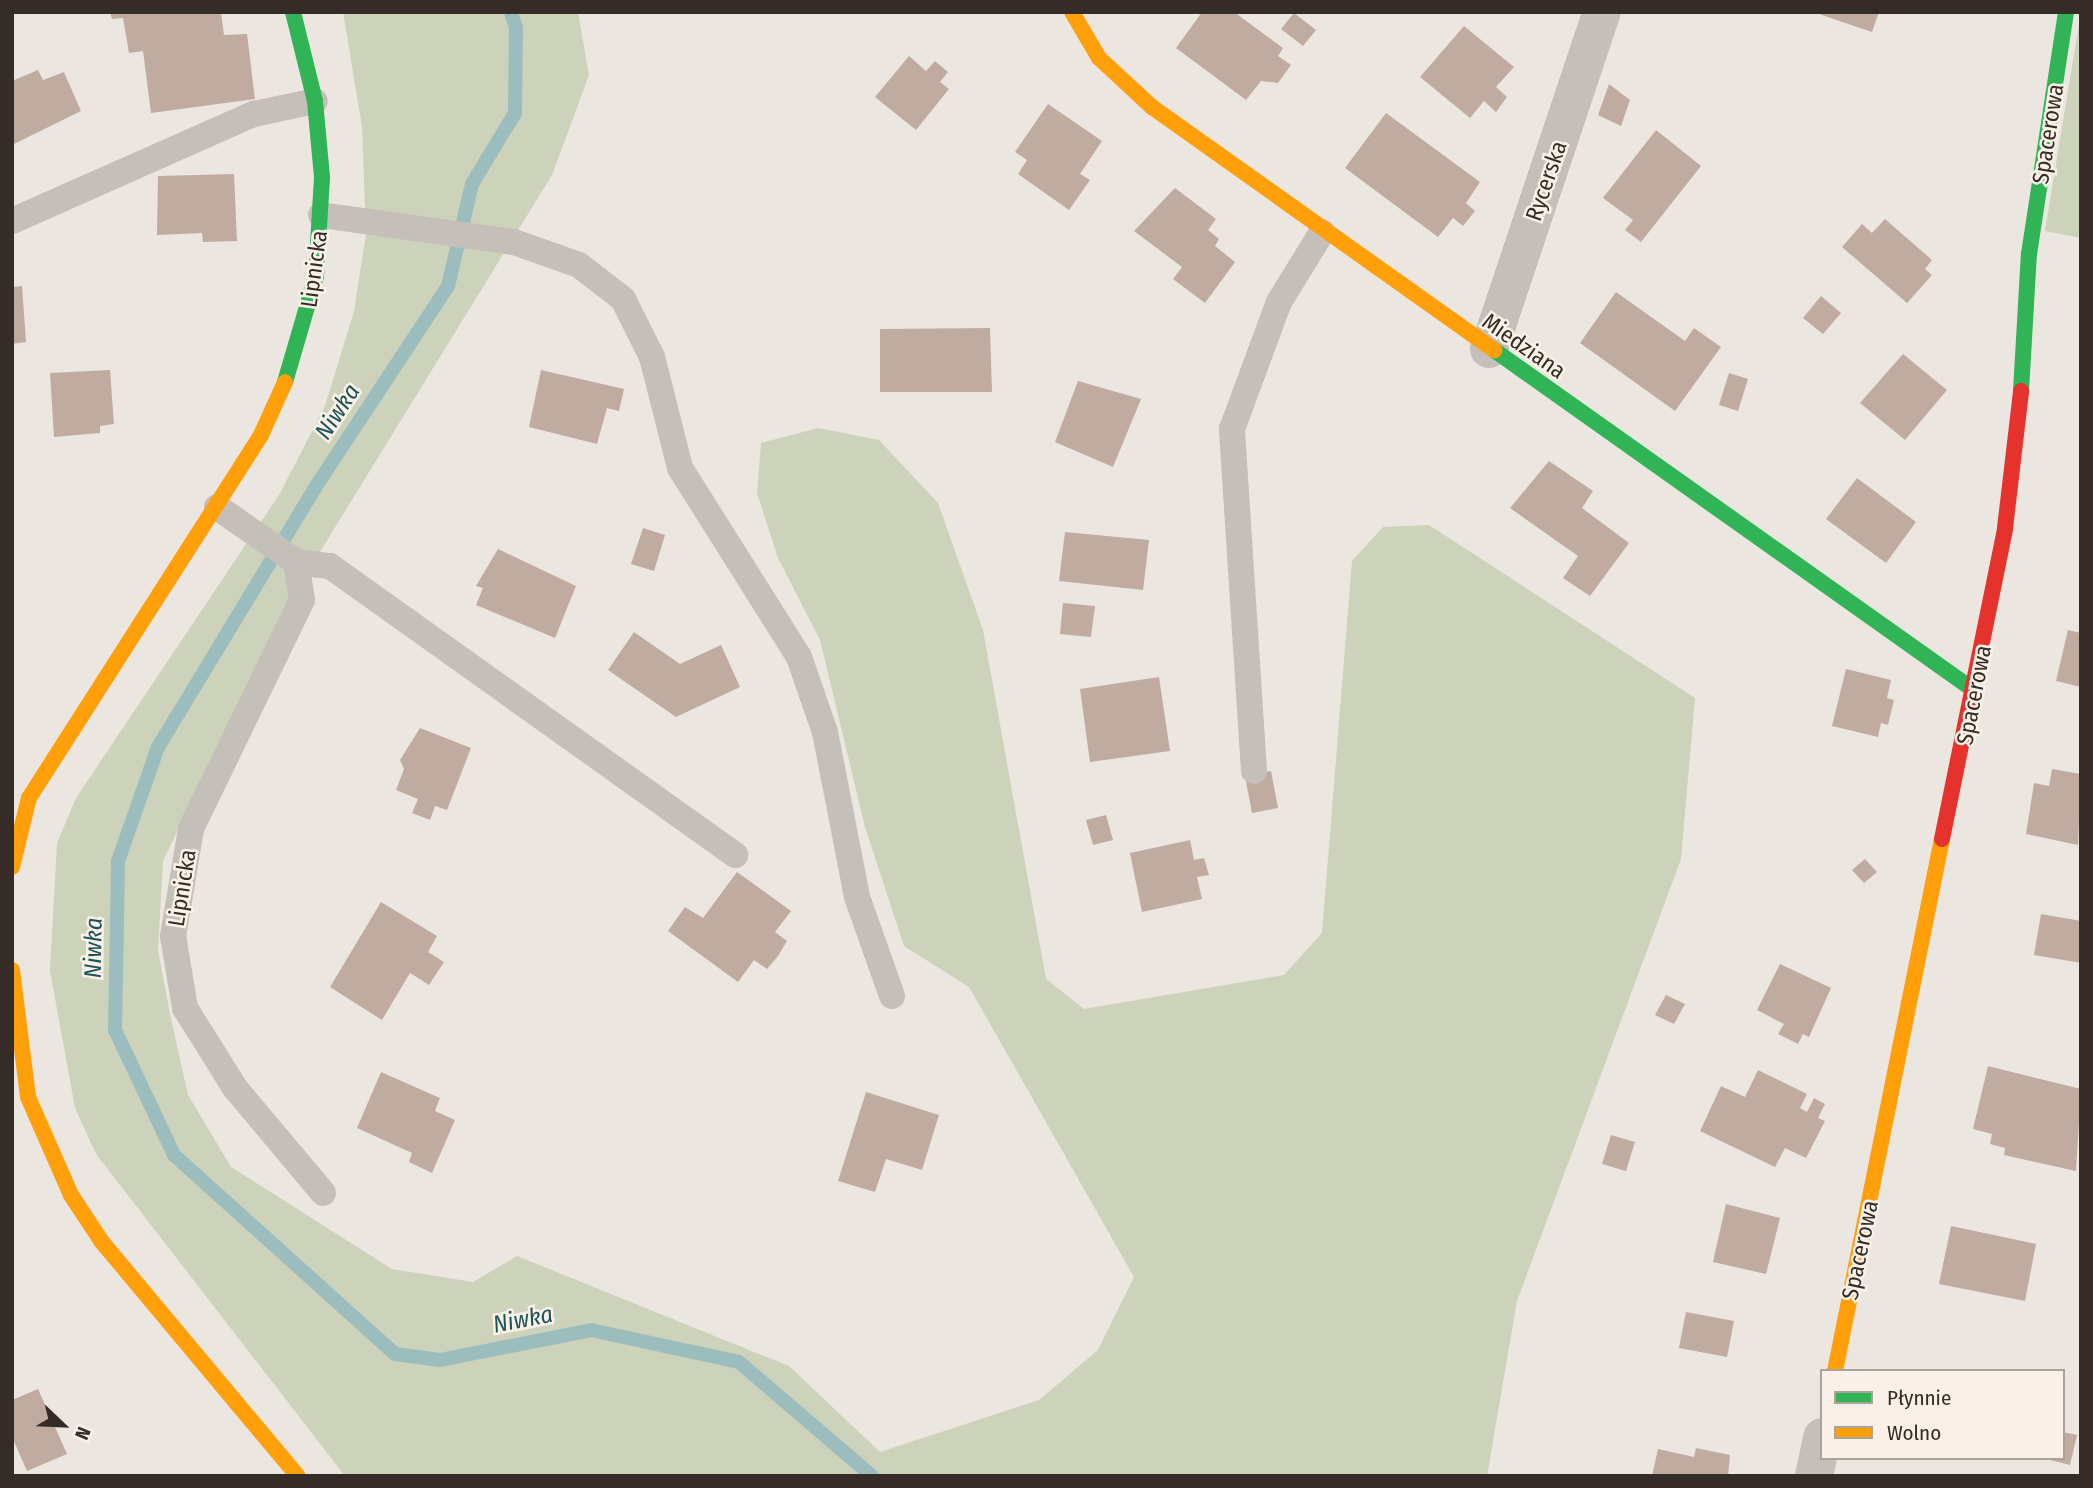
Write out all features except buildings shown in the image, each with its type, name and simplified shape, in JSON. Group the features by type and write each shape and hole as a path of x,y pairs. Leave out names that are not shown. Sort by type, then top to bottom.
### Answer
{"street":[{"name":"Lipnicka","path":"12,867 21,796 217,507 261,435 296,356 314,287 321,215 315,101 293,12"},
{"name":"Miedziana","path":"1072,12 1099,58 1152,107 1322,232 1976,691"},
{"name":"Rycerska","path":"1489,349 1602,12"},
{"name":"Spacerowa","path":"1835,1369 1976,691 2005,528 2025,359 2029,254 2066,12"},
{"path":"12,970 28,1097 71,1195 102,1242 298,1476"},
{"path":"1814,1476 1820,1447"}],"lane":[{"path":"12,221 254,114 315,101"},
{"path":"321,215 514,242 579,265 623,299 652,356 680,468 799,657 825,732 858,897 892,996"},
{"path":"1254,771 1232,429 1279,302 1322,232"},
{"path":"217,507 296,562 330,566 735,855"},
{"name":"Lipnicka","path":"296,562 302,600 211,779 191,830 173,936 185,1009 235,1088 323,1193"}],"green space":[{"path":"343,12 578,12 589,75 552,175 286,607 163,861 158,950 188,1095 231,1167 392,1269 473,1282 517,1256 789,1366 880,1452 1039,1400 1098,1350 1134,1277 969,987 904,946 865,827 820,640 778,558 757,493 761,443 818,428 879,440 938,503 983,630 1046,979 1084,1009 1284,975 1322,933 1352,561 1383,527 1429,525 1695,698 1681,859 1517,1301 1487,1476 345,1476 96,1154 75,1108 50,971 57,843 76,798 279,495 325,406 354,311 366,234 362,127"},
{"path":"2081,12 2081,238 2045,231"}],"waterway":[{"name":"Niwka","path":"511,12 516,28 515,113 472,184 448,286 315,488 158,747 118,861 115,1030 174,1155 395,1354 440,1360 591,1330 739,1362 872,1476"}],"traffic: fast":[{"path":"285,382 316,276 322,177 315,101 293,12"},
{"path":"2021,391 2029,254 2066,12"},
{"path":"1494,350 1975,691"}],"traffic: slow":[{"path":"1072,12 1099,58 1152,107 1494,350"},
{"path":"12,867 29,798 261,435 285,382"},
{"path":"1835,1369 1942,839"},
{"path":"12,970 28,1097 71,1195 102,1242 298,1476"}],"traffic: jam":[{"path":"1942,839 2005,528 2021,391"}]}
